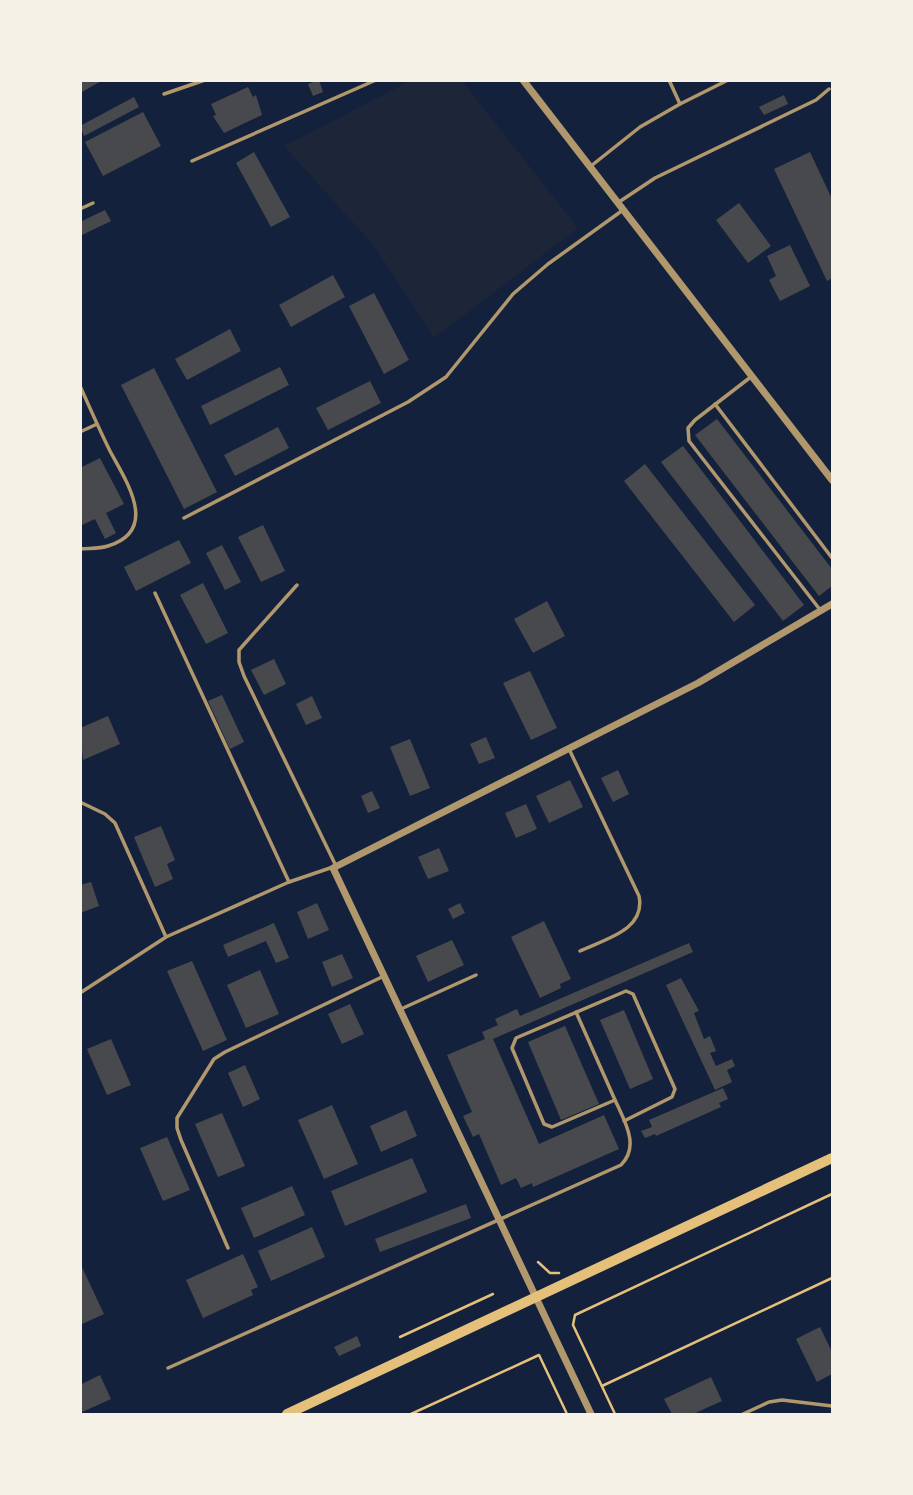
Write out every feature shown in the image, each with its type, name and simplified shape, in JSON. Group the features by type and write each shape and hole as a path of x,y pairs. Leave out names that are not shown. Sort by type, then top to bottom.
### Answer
{"main road":[{"path":"287,1415 832,1158"}],"street":[{"path":"523,80 832,480"},
{"path":"591,1415 334,867 716,673 832,604"}],"lane":[{"path":"164,94 205,80"},
{"path":"192,161 376,80"},
{"path":"669,80 680,104"},
{"path":"590,166 640,127 728,80"},
{"path":"184,518 430,389 453,369 513,294 655,178 816,100 829,89"},
{"path":"80,209 93,203"},
{"path":"753,375 688,428 689,441 821,611"},
{"path":"80,386 132,491 137,514 134,525 122,539 104,548 80,550"},
{"path":"716,404 832,558"},
{"path":"80,432 97,424"},
{"path":"80,993 166,937 289,883 334,867 239,663 239,650 297,585"},
{"path":"156,593 289,883"},
{"path":"569,749 639,896 641,908 639,917 631,926 580,951"},
{"path":"80,802 105,814 115,823 166,937"},
{"path":"399,1010 476,975"},
{"path":"228,1248 181,1140 177,1118 214,1059 384,976"},
{"path":"615,1100 552,1128 544,1124 512,1048 516,1038 626,991 633,994 676,1089 672,1097 624,1121"},
{"path":"168,1368 621,1165 628,1158 631,1148 624,1121 576,1012"},
{"path":"743,1415 769,1402 782,1400 832,1406"}],"path":[{"path":"615,1415 573,1325 575,1315 832,1194"},
{"path":"538,1262 550,1273 561,1273"},
{"path":"602,1386 832,1278"},
{"path":"400,1337 494,1294"},
{"path":"411,1415 539,1355 567,1415"}],"shaded area":[{"path":"412,80 462,81 578,228 434,338 375,247 284,146"}],"building":[{"path":"80,80 103,80 80,93"},
{"path":"319,80 323,92 313,96 308,84"},
{"path":"248,87 253,97 256,95 262,115 224,133 213,116 216,115 211,104"},
{"path":"784,95 788,104 764,115 759,107"},
{"path":"134,97 139,107 84,136 80,126"},
{"path":"143,112 161,146 103,176 85,142"},
{"path":"254,152 290,217 271,227 236,163"},
{"path":"810,152 832,199 832,278 827,281 774,169"},
{"path":"739,203 771,246 748,263 716,220"},
{"path":"105,210 111,221 80,236 80,222"},
{"path":"790,245 810,286 780,301 769,280 776,276 767,256"},
{"path":"333,275 345,297 291,327 279,305"},
{"path":"374,293 409,360 384,374 349,306"},
{"path":"230,329 241,351 187,380 175,359"},
{"path":"280,367 289,385 210,425 201,406"},
{"path":"154,368 217,492 184,509 121,385"},
{"path":"370,381 381,403 328,430 316,408"},
{"path":"717,419 832,569 832,586 819,596 695,435"},
{"path":"278,427 289,448 235,476 224,455"},
{"path":"683,446 804,605 783,621 661,462"},
{"path":"100,458 124,504 106,513 116,533 105,539 95,519 80,526 80,468"},
{"path":"645,464 755,605 734,622 624,481"},
{"path":"263,525 285,571 261,582 238,537"},
{"path":"179,540 191,563 136,591 124,567"},
{"path":"222,545 241,582 225,590 206,553"},
{"path":"203,583 228,633 206,644 180,595"},
{"path":"547,601 565,636 533,653 514,619"},
{"path":"274,659 286,684 264,695 251,670"},
{"path":"530,671 557,728 531,740 503,683"},
{"path":"222,695 244,742 230,749 208,701"},
{"path":"312,696 322,718 306,725 296,704"},
{"path":"108,716 120,744 83,760 80,728"},
{"path":"486,737 495,758 479,764 470,744"},
{"path":"410,739 430,788 410,796 390,747"},
{"path":"618,770 629,794 613,802 601,778"},
{"path":"570,780 583,807 549,823 536,796"},
{"path":"372,791 380,808 368,813 361,796"},
{"path":"526,804 537,829 516,838 505,813"},
{"path":"161,826 175,860 167,864 173,879 155,887 134,837"},
{"path":"439,848 449,871 428,879 418,857"},
{"path":"91,882 99,906 80,913 80,885"},
{"path":"317,903 329,930 308,939 297,912"},
{"path":"460,903 465,913 453,919 448,909"},
{"path":"544,921 571,979 560,984 561,988 540,998 511,937"},
{"path":"274,923 289,958 276,963 266,941 228,957 223,945"},
{"path":"452,940 464,965 428,982 416,956"},
{"path":"689,943 693,952 493,1039 539,1144 604,1115 619,1149 533,1187 532,1183 521,1188 516,1178 501,1185 479,1134 473,1137 463,1116 472,1112 447,1055 485,1039 482,1032 498,1025 495,1019 517,1009 520,1016"},
{"path":"342,954 353,978 332,987 322,962"},
{"path":"192,961 227,1040 203,1051 167,971"},
{"path":"260,970 279,1014 246,1028 227,985"},
{"path":"681,978 699,1011 694,1013 704,1039 710,1036 716,1051 710,1053 716,1066 732,1059 735,1066 727,1070 732,1082 715,1090 666,985"},
{"path":"350,1004 364,1034 342,1044 328,1014"},
{"path":"624,1010 653,1079 630,1089 600,1020"},
{"path":"565,1026 599,1104 561,1120 528,1042"},
{"path":"111,1039 131,1085 107,1095 87,1049"},
{"path":"245,1065 260,1099 243,1107 228,1073"},
{"path":"723,1088 728,1099 719,1103 721,1107 656,1136 655,1134 645,1138 641,1131 652,1127 649,1120"},
{"path":"332,1105 358,1164 324,1179 298,1120"},
{"path":"406,1110 417,1136 381,1152 370,1126"},
{"path":"222,1113 245,1166 218,1177 195,1124"},
{"path":"167,1137 190,1190 163,1201 140,1148"},
{"path":"412,1158 427,1192 345,1226 331,1191"},
{"path":"292,1186 305,1215 254,1238 241,1208"},
{"path":"466,1204 471,1218 380,1252 375,1239"},
{"path":"312,1227 325,1257 271,1281 258,1251"},
{"path":"243,1254 258,1287 251,1290 253,1295 203,1318 186,1280"},
{"path":"80,1263 104,1314 80,1325"},
{"path":"820,1327 832,1352 832,1374 817,1382 796,1339"},
{"path":"357,1336 361,1346 339,1356 334,1347"},
{"path":"100,1375 111,1399 80,1413 80,1385"},
{"path":"711,1377 722,1401 693,1414 672,1414 664,1399"}]}
